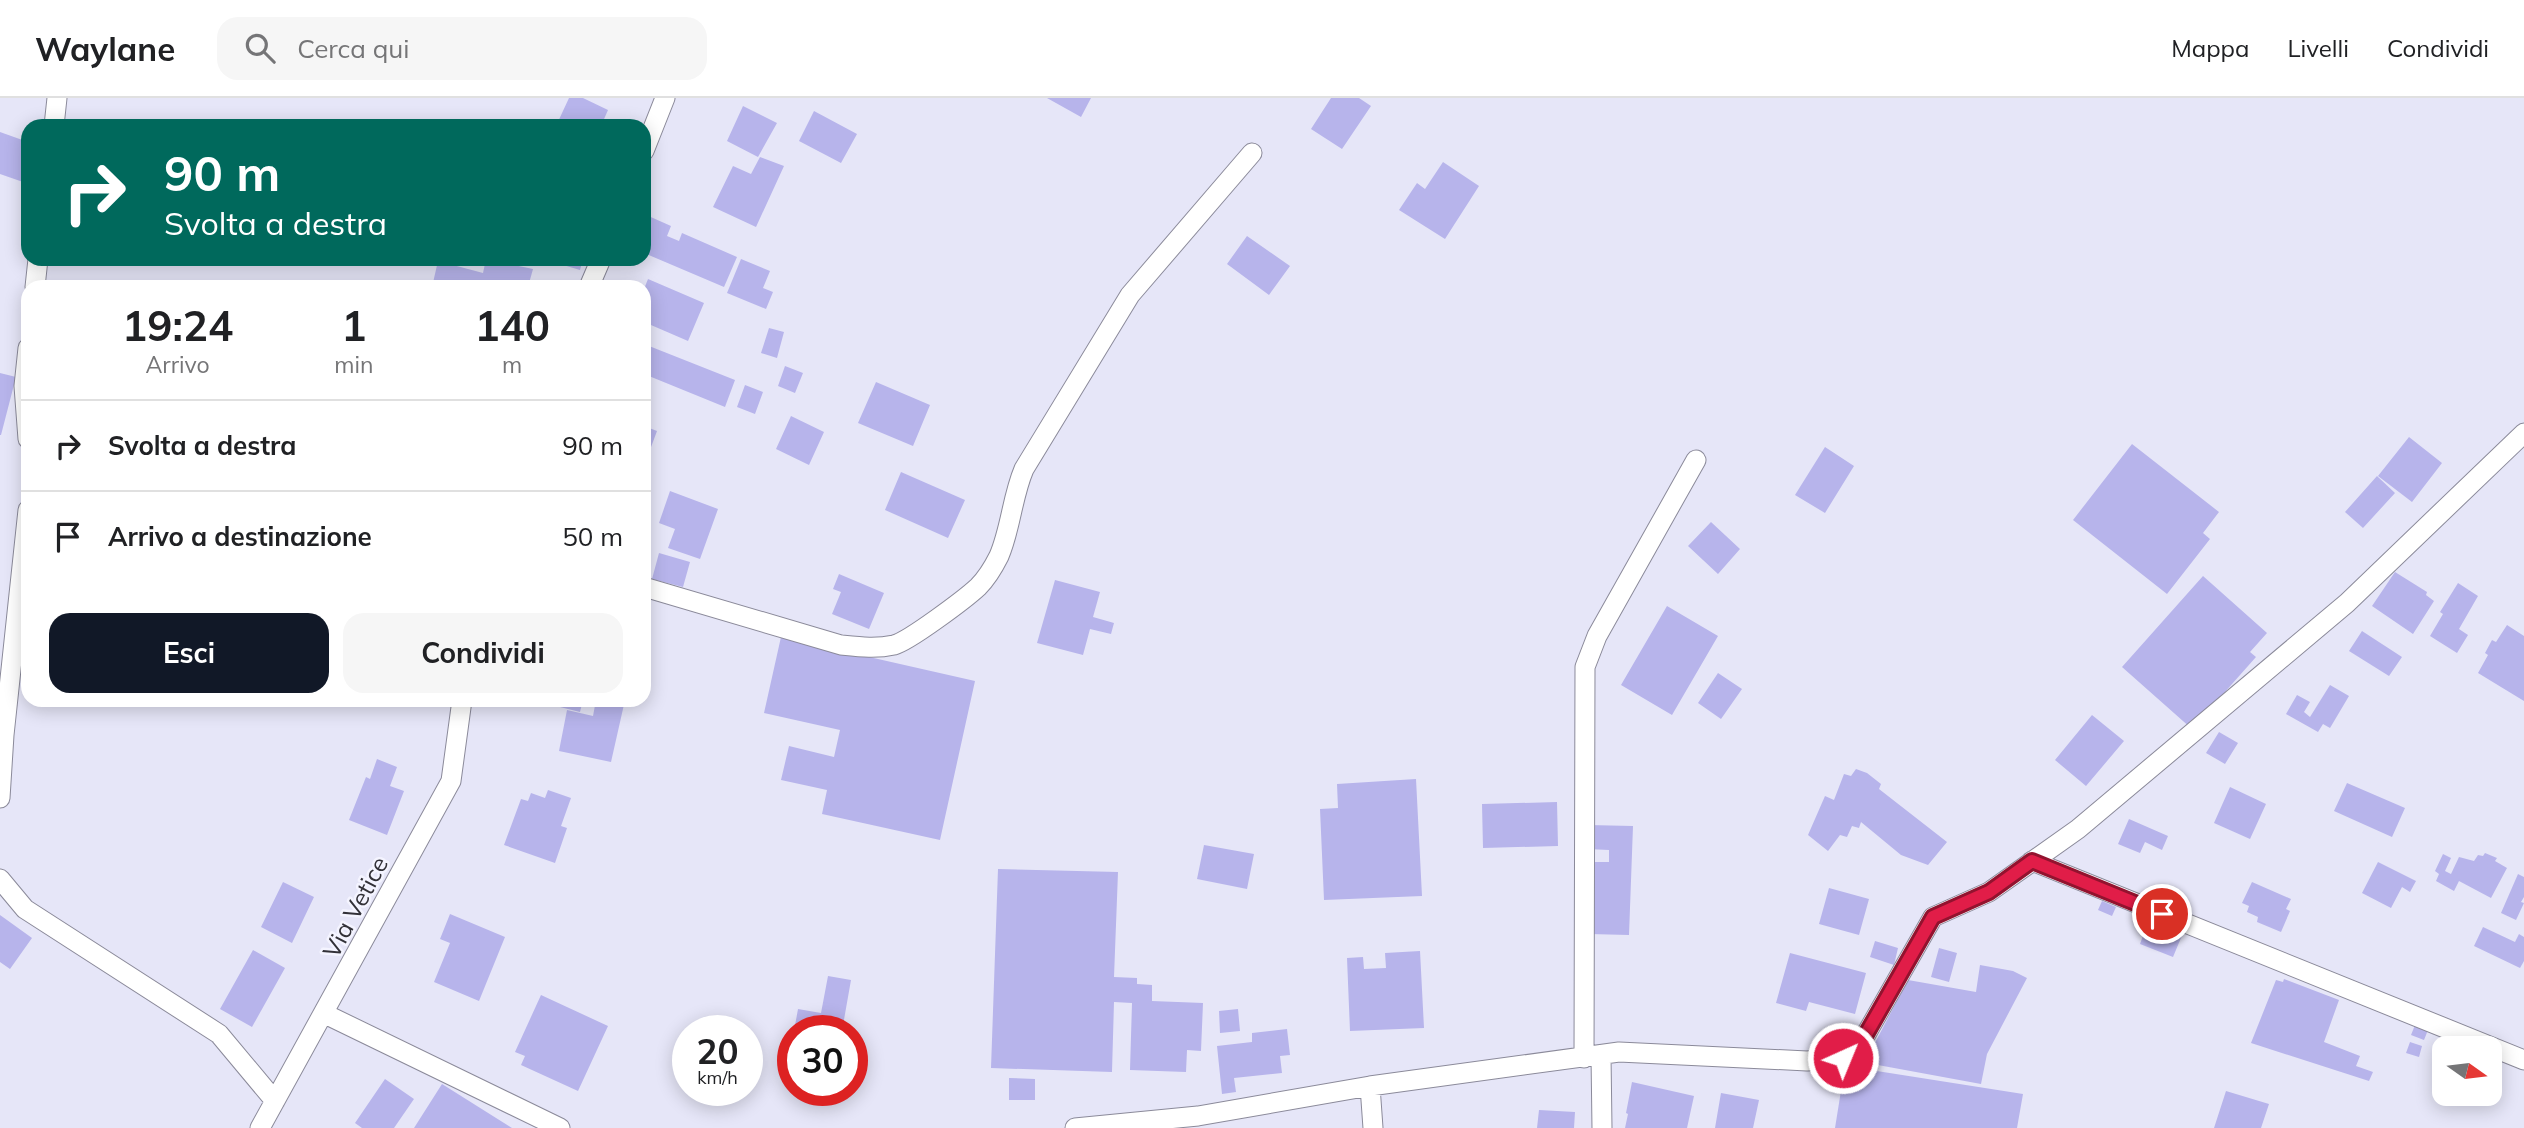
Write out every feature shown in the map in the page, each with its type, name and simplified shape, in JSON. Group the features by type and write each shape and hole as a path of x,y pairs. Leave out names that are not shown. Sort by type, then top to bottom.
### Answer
{"street":[{"path":"55,119 57,98"},
{"path":"651,133 665,98"},
{"path":"651,589 817,639 873,648 898,644 938,617 976,589 988,575 1007,536 1015,490 1024,469 1130,295 1252,153"},
{"path":"1082,1128 1198,1116 1370,1086 1619,1052 1807,1061 1843,1058 1865,1036 1933,917 1989,892 2078,829 2347,603 2524,433"},
{"path":"1602,1128 1592,1057 1586,667 1597,636 1696,460"},
{"path":"0,798 2,734 21,570"},
{"name":"Via Vetice","path":"260,1128 451,781 462,707"},
{"path":"2032,861 2524,1060"},
{"path":"0,879 25,909 219,1034 275,1101"},
{"path":"325,1014 560,1128"},
{"path":"1370,1086 1373,1128"}],"building":[{"path":"569,98 583,98 608,110 604,119 559,119"},
{"path":"1047,98 1091,98 1081,117"},
{"path":"1331,98 1359,98 1371,106 1342,149 1311,129"},
{"path":"743,106 777,123 758,157 727,141"},
{"path":"814,111 857,134 841,163 799,141"},
{"path":"0,132 21,140 21,181 0,174"},
{"path":"760,157 784,166 756,227 713,207 733,166 751,174"},
{"path":"1443,162 1479,186 1445,239 1399,210 1417,183 1425,189"},
{"path":"651,217 671,226 667,236 679,241 682,233 737,257 724,287 651,256"},
{"path":"1247,236 1290,266 1269,295 1227,264"},
{"path":"741,259 770,271 763,288 773,292 766,309 727,293"},
{"path":"437,266 457,266 483,273 484,266 519,266 533,269 530,280 434,280"},
{"path":"651,280 704,303 688,341 651,325"},
{"path":"769,328 784,332 777,358 761,353"},
{"path":"651,347 735,380 725,407 651,377"},
{"path":"785,366 803,373 795,393 778,386"},
{"path":"0,373 16,377 1,435 0,435"},
{"path":"876,382 930,405 913,446 858,423"},
{"path":"745,385 763,392 755,414 737,407"},
{"path":"791,416 824,432 809,465 776,449"},
{"path":"651,429 657,431 651,447"},
{"path":"2409,437 2442,463 2412,502 2378,476"},
{"path":"2132,444 2219,512 2203,533 2210,539 2167,594 2073,520"},
{"path":"1825,447 1854,466 1825,513 1795,495"},
{"path":"901,472 965,500 948,538 885,510"},
{"path":"2377,476 2395,493 2363,528 2345,512"},
{"path":"670,491 718,509 700,559 668,548 675,529 659,523"},
{"path":"1711,522 1740,549 1718,574 1688,546"},
{"path":"659,553 690,562 683,587 652,579"},
{"path":"2395,572 2427,592 2426,595 2434,601 2413,634 2372,606"},
{"path":"839,574 884,593 869,629 832,614 841,592 833,589"},
{"path":"2203,576 2267,633 2250,652 2256,657 2192,729 2122,667"},
{"path":"1055,580 1100,592 1093,617 1114,623 1111,634 1090,629 1083,655 1037,643"},
{"path":"2458,583 2478,596 2459,629 2468,635 2457,653 2430,636 2443,614 2440,612"},
{"path":"1667,606 1718,636 1672,715 1621,685"},
{"path":"2507,625 2524,636 2524,701 2478,673 2488,655 2485,653 2492,640 2496,642"},
{"path":"2362,631 2402,657 2389,676 2349,651"},
{"path":"781,637 975,681 940,840 822,814 827,790 781,780 789,746 834,757 840,730 764,713"},
{"path":"1718,673 1742,689 1721,719 1698,703"},
{"path":"2330,685 2349,696 2330,728 2323,724 2318,732 2286,714 2297,695 2310,702 2304,712 2310,717"},
{"path":"560,707 581,707 580,712"},
{"path":"595,707 623,707 611,762 559,751 567,710 593,716"},
{"path":"2092,715 2124,741 2086,786 2055,760"},
{"path":"2219,732 2238,743 2225,764 2206,753"},
{"path":"377,759 397,767 390,786 404,791 387,835 349,820 366,777 370,779"},
{"path":"1856,769 1867,773 1881,784 1879,789 1947,842 1928,865 1901,855 1861,822 1859,828 1852,826 1847,837 1840,835 1828,851 1808,835 1825,796 1834,800 1844,774 1851,776"},
{"path":"1416,779 1422,896 1324,900 1320,809 1338,808 1337,784"},
{"path":"2347,783 2405,808 2392,837 2334,811"},
{"path":"2230,787 2266,804 2250,839 2214,823"},
{"path":"548,790 571,798 561,826 567,828 555,863 504,845 521,799 528,801 531,793 545,798"},
{"path":"1557,802 1558,846 1483,848 1482,804"},
{"path":"2129,819 2168,836 2162,850 2145,842 2140,853 2118,844"},
{"path":"1588,825 1633,826 1629,935 1589,934 1592,862 1609,862 1609,850 1587,849"},
{"path":"1204,845 1254,854 1247,889 1197,879"},
{"path":"2485,853 2497,858 2495,861 2507,868 2491,898 2459,881 2454,891 2436,881 2439,874 2435,871 2443,854 2451,858 2445,871 2451,874 2459,857 2474,861 2478,855 2483,856"},
{"path":"2378,862 2416,881 2410,892 2402,887 2391,908 2362,893"},
{"path":"998,869 1118,872 1114,977 1137,978 1137,984 1152,985 1152,1001 1203,1003 1201,1051 1187,1050 1186,1072 1130,1070 1132,1003 1114,1002 1112,1072 991,1068"},
{"path":"2518,874 2524,877 2524,897 2521,902 2524,903 2516,920 2501,913"},
{"path":"283,882 314,897 292,943 261,927"},
{"path":"2252,882 2291,899 2286,909 2290,911 2281,932 2257,922 2258,917 2247,912 2249,906 2242,903"},
{"path":"1829,888 1869,899 1859,935 1819,924"},
{"path":"2102,901 2116,907 2112,916 2098,910"},
{"path":"450,914 505,937 479,1001 434,982 450,943 440,939"},
{"path":"0,915 32,938 10,969 0,962"},
{"path":"2149,919 2183,933 2173,957 2140,944"},
{"path":"2483,927 2515,942 2519,934 2524,937 2524,961 2520,968 2474,946"},
{"path":"1875,941 1898,948 1894,965 1870,957"},
{"path":"1939,948 1957,953 1949,982 1931,977"},
{"path":"253,950 285,968 252,1027 220,1009"},
{"path":"1420,951 1424,1028 1350,1031 1347,958 1363,957 1364,969 1386,968 1385,953"},
{"path":"1790,953 1866,973 1855,1014 1809,1002 1806,1011 1776,1003"},
{"path":"1980,965 2013,971 2027,978 1987,1054 1981,1084 1867,1063 1868,1056 1908,980 1976,992"},
{"path":"828,976 851,980 845,1015 797,1015 798,1009 821,1013"},
{"path":"2284,979 2339,1000 2324,1042 2360,1056 2356,1066 2373,1072 2369,1081 2251,1043 2276,980 2283,982"},
{"path":"541,995 608,1026 578,1091 521,1065 525,1056 515,1052"},
{"path":"1238,1009 1240,1031 1220,1033 1219,1011"},
{"path":"2415,1025 2428,1030 2424,1040 2411,1035"},
{"path":"1287,1029 1290,1055 1280,1056 1282,1073 1234,1078 1236,1092 1222,1094 1217,1046 1252,1042 1252,1033"},
{"path":"2410,1042 2422,1046 2419,1057 2406,1053"},
{"path":"1845,1066 2023,1094 2017,1128 1835,1128"},
{"path":"1009,1078 1035,1079 1035,1100 1009,1100"},
{"path":"385,1079 414,1099 394,1128 362,1128 355,1123"},
{"path":"1632,1082 1694,1096 1687,1128 1625,1128"},
{"path":"442,1084 512,1128 414,1128"},
{"path":"2226,1091 2269,1104 2261,1128 2214,1128"},
{"path":"1721,1093 1759,1100 1753,1128 1715,1128"},
{"path":"1539,1110 1575,1112 1574,1128 1537,1128"}],"route":[{"path":"1843,1058 1865,1036 1878,1009 1933,917 1989,892 2032,861 2162,914"}]}
